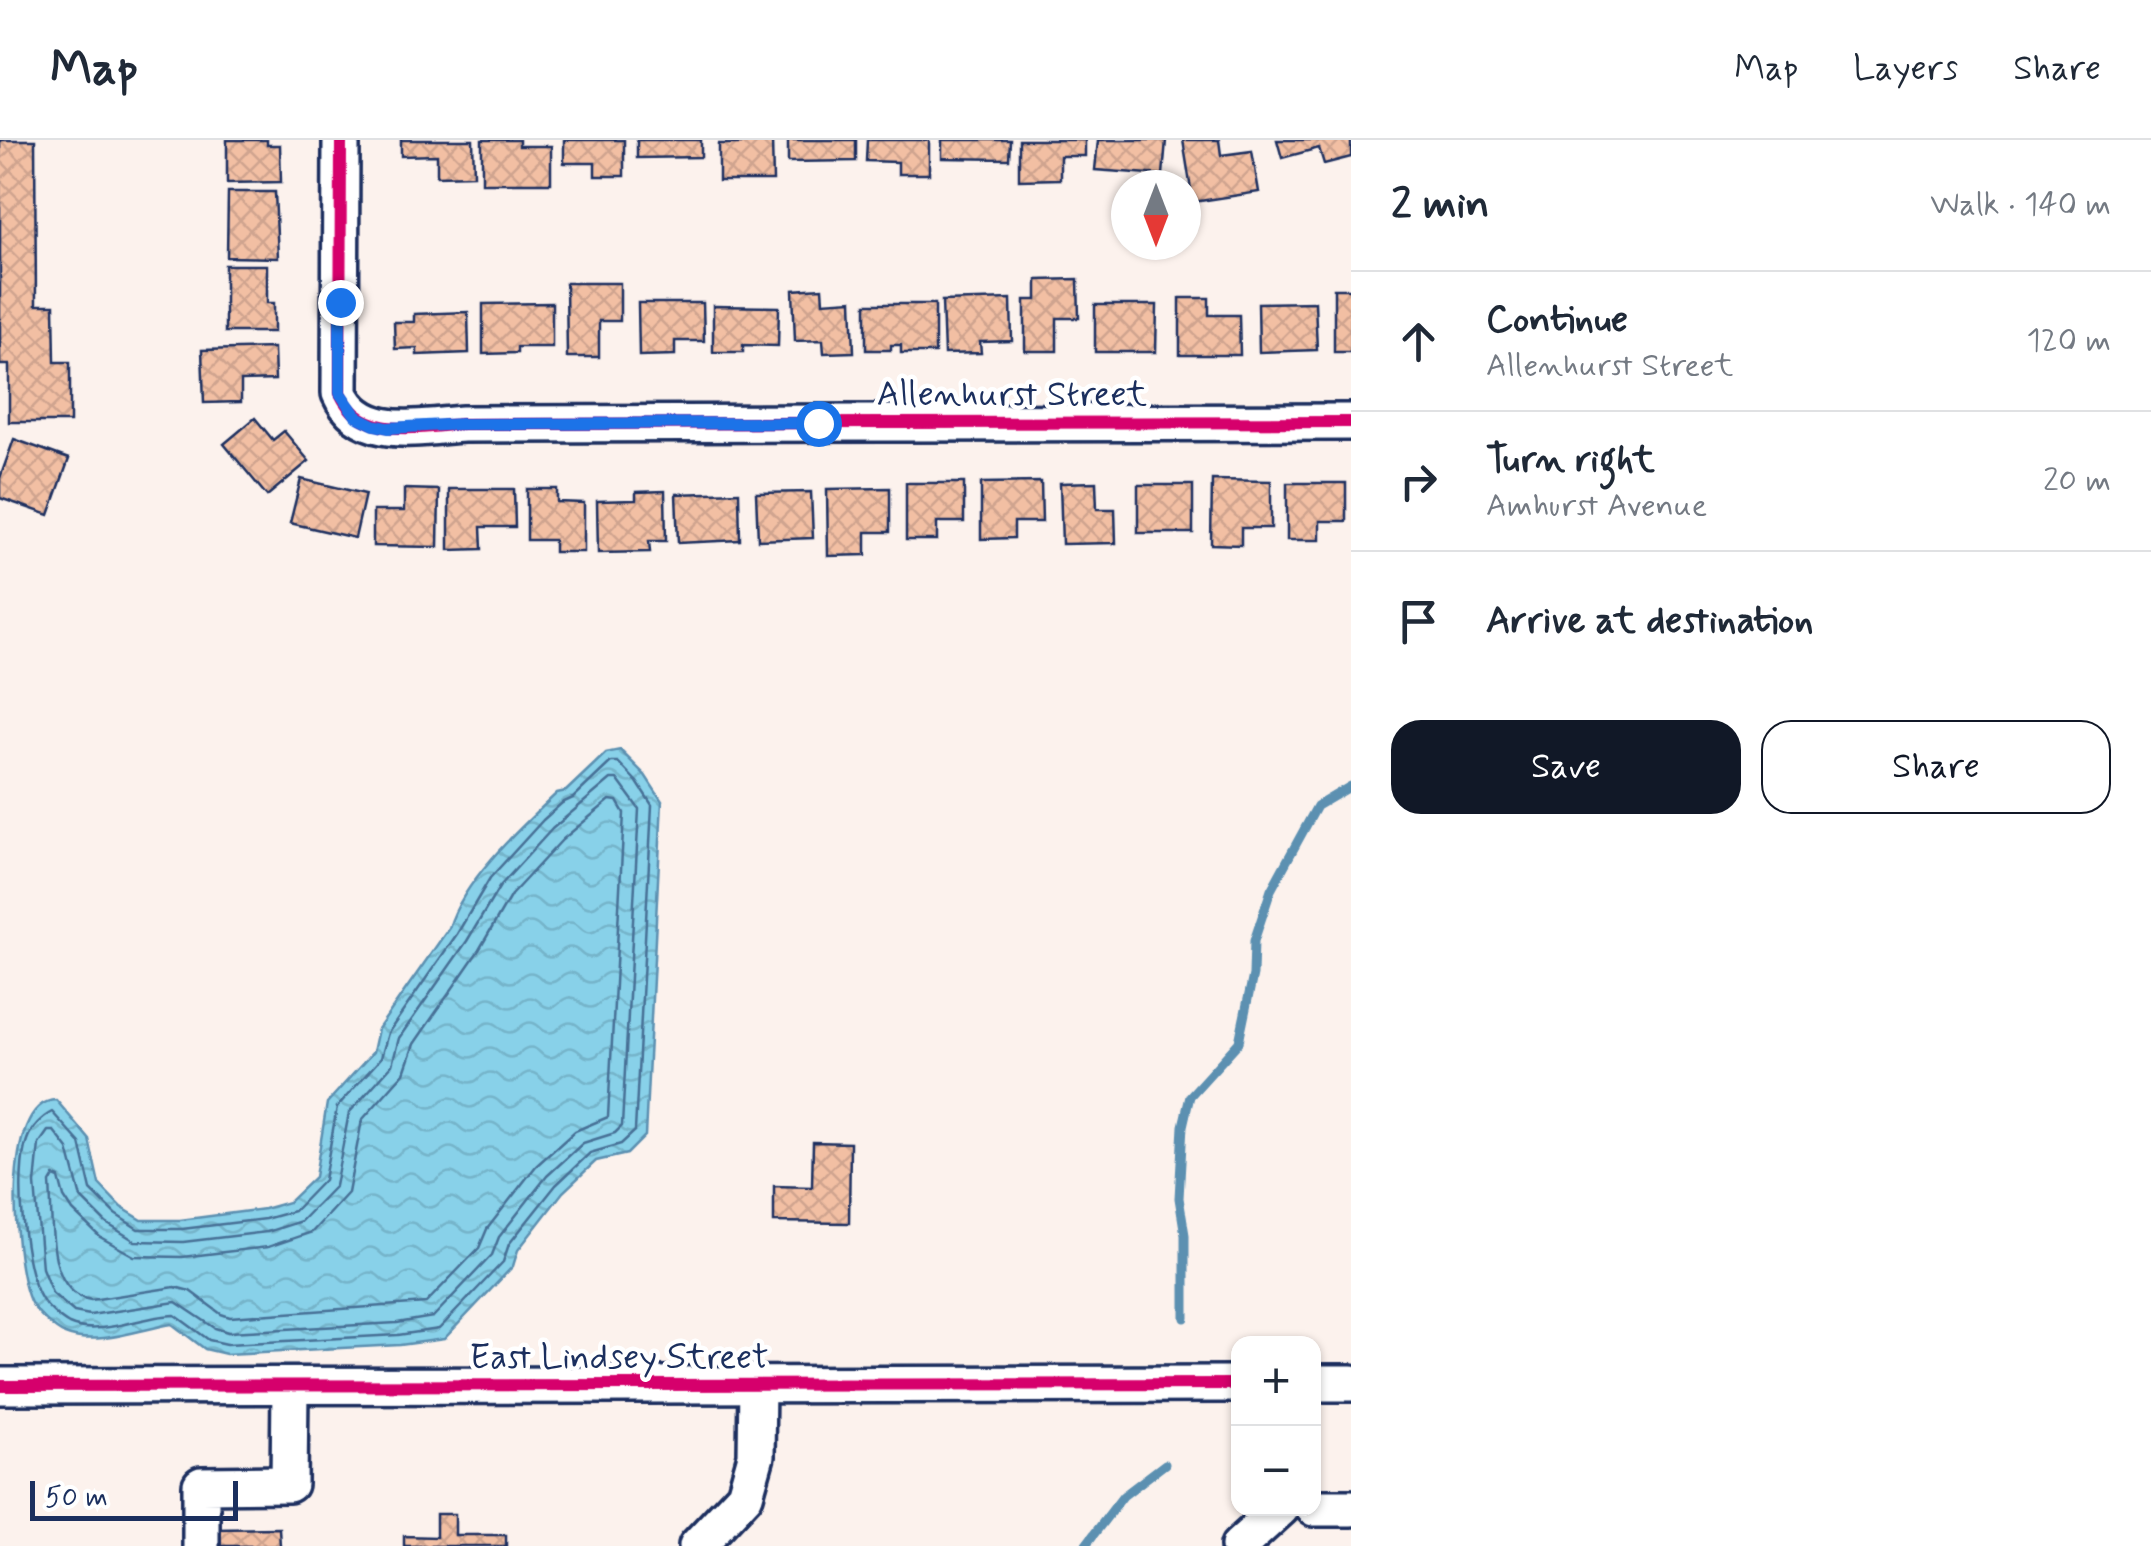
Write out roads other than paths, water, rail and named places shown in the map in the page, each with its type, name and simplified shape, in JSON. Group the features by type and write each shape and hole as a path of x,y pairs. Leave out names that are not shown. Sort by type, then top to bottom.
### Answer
{"street":[{"name":"Allenhurst Street","path":"341,140 340,393 356,416 374,425 388,428 463,424 1351,422"},
{"path":"1321,1384 1351,1383"},
{"path":"698,1546 746,1495 756,1456 757,1384"},
{"name":"East Lindsey Street","path":"0,1386 1231,1384"},
{"path":"201,1546 200,1485 288,1484 290,1388"},
{"path":"1321,1508 1351,1508"},
{"path":"1240,1546 1272,1516"}],"water":[{"path":"620,750 645,775 662,801 645,1136 627,1154 596,1161 563,1192 518,1250 513,1266 444,1339 226,1354 205,1349 172,1324 90,1339 65,1334 41,1316 31,1303 25,1284 16,1223 19,1155 26,1127 38,1108 56,1100 89,1139 99,1184 121,1207 142,1220 180,1220 289,1202 315,1177 327,1103 373,1052 378,1029 449,928 480,873 557,793 566,791 606,753"}],"waterway":[{"path":"1185,1318 1185,1235 1179,1198 1183,1126 1190,1096 1239,1042 1253,975 1254,941 1271,890 1317,806 1351,786"},
{"path":"1085,1546 1123,1496 1165,1464"}]}
